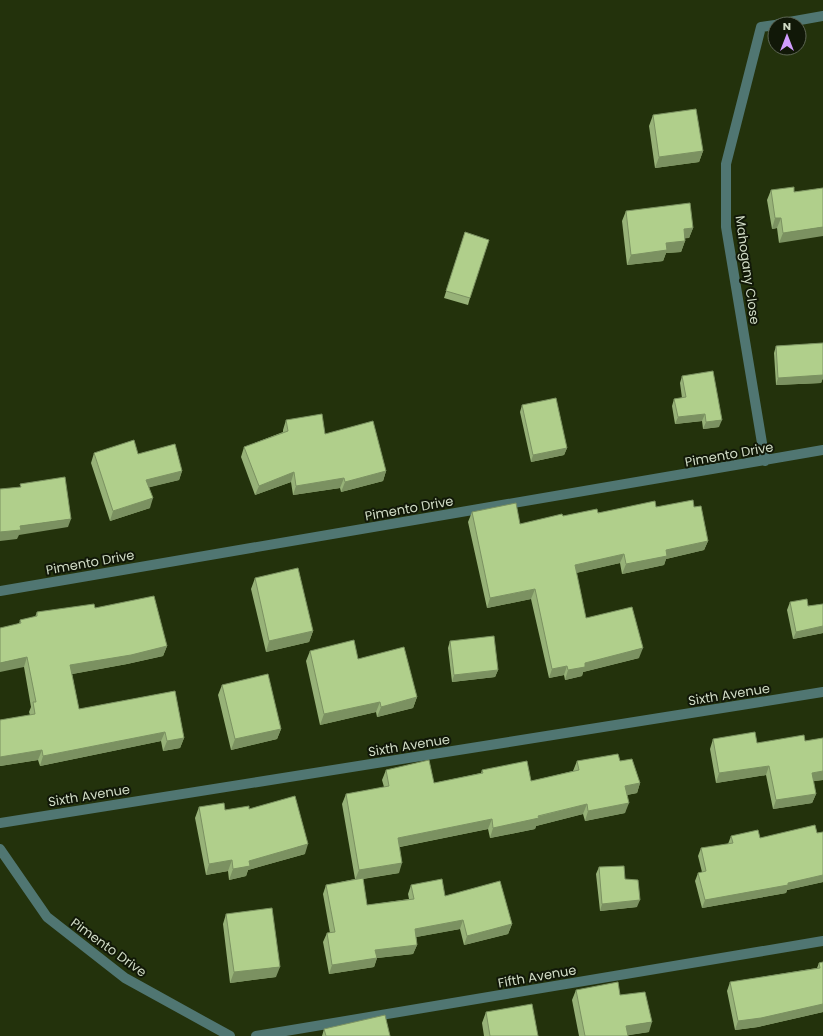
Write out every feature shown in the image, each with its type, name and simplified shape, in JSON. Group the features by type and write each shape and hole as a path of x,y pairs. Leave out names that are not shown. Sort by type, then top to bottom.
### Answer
{"street":[{"name":"Mahogany Close","path":"807,19 823,16"},
{"name":"Mahogany Close","path":"765,461 726,227 726,164 761,27 767,26"},
{"name":"Pimento Drive","path":"0,591 823,450"},
{"name":"Sixth Avenue","path":"0,823 823,692"},
{"name":"Pimento Drive","path":"0,849 47,917 125,978 230,1036"},
{"name":"Fifth Avenue","path":"256,1036 823,941"}],"building":[{"path":"696,109 703,151 659,157 653,115"},
{"path":"794,187 794,192 823,188 823,227 783,233 781,218 775,218 771,190"},
{"path":"690,203 693,228 684,229 685,241 666,243 667,250 631,255 626,211"},
{"path":"465,232 489,240 470,298 446,291"},
{"path":"823,343 823,375 778,378 776,346"},
{"path":"713,371 722,420 706,422 705,414 678,417 674,399 686,397 682,376"},
{"path":"556,398 567,448 533,455 522,405"},
{"path":"322,414 325,434 373,421 386,471 345,482 344,478 296,486 294,472 259,486 244,447 288,431 286,420"},
{"path":"134,440 138,454 175,444 182,471 146,480 153,498 113,511 94,453"},
{"path":"65,477 71,519 20,526 21,530 0,532 0,489 21,487 20,484"},
{"path":"693,500 694,507 701,506 708,541 666,550 667,556 626,564 624,554 575,565 586,618 632,607 643,648 585,663 585,667 568,670 567,666 552,669 535,589 490,598 472,512 516,503 520,524 562,514 563,516 597,509 598,513 655,501 656,507"},
{"path":"298,568 313,631 269,641 255,578"},
{"path":"154,596 167,646 131,655 70,665 79,709 175,691 184,738 167,741 165,732 43,756 42,750 0,757 0,720 35,714 33,702 36,702 27,657 0,663 0,628 21,623 20,620 37,616 37,612 94,604 95,608"},
{"path":"807,599 808,606 823,604 823,626 796,632 790,602"},
{"path":"494,636 498,670 454,675 450,641"},
{"path":"354,640 358,659 404,647 417,697 381,707 380,702 324,714 310,651"},
{"path":"268,674 281,729 235,739 222,685"},
{"path":"755,732 757,743 804,735 805,741 823,738 823,771 812,773 816,794 776,800 769,766 719,773 713,739"},
{"path":"618,754 620,761 632,759 640,783 625,786 629,803 588,811 587,804 538,816 539,818 493,828 492,819 398,838 402,863 359,870 346,794 389,786 386,770 429,760 434,783 483,773 482,770 527,761 531,781 579,770 577,761"},
{"path":"295,796 308,844 249,861 250,866 233,869 232,860 209,864 199,807 224,803 225,810 249,806 249,809"},
{"path":"815,825 817,833 823,832 823,875 788,883 788,885 705,900 698,873 706,871 701,848 733,843 731,836 758,830 760,838"},
{"path":"624,866 625,879 638,880 640,900 602,904 599,867"},
{"path":"363,878 367,905 414,899 411,885 442,879 445,896 500,881 512,924 467,936 463,920 415,929 417,945 375,950 377,958 332,965 327,933 335,932 326,885"},
{"path":"272,908 280,967 234,972 226,914"},
{"path":"823,962 823,1004 761,1018 738,1021 730,982 820,968 819,963"},
{"path":"618,982 620,995 645,992 652,1022 626,1026 628,1036 585,1036 576,990"},
{"path":"532,1004 538,1036 490,1036 486,1012"},
{"path":"385,1015 390,1036 326,1036 324,1029"}]}
